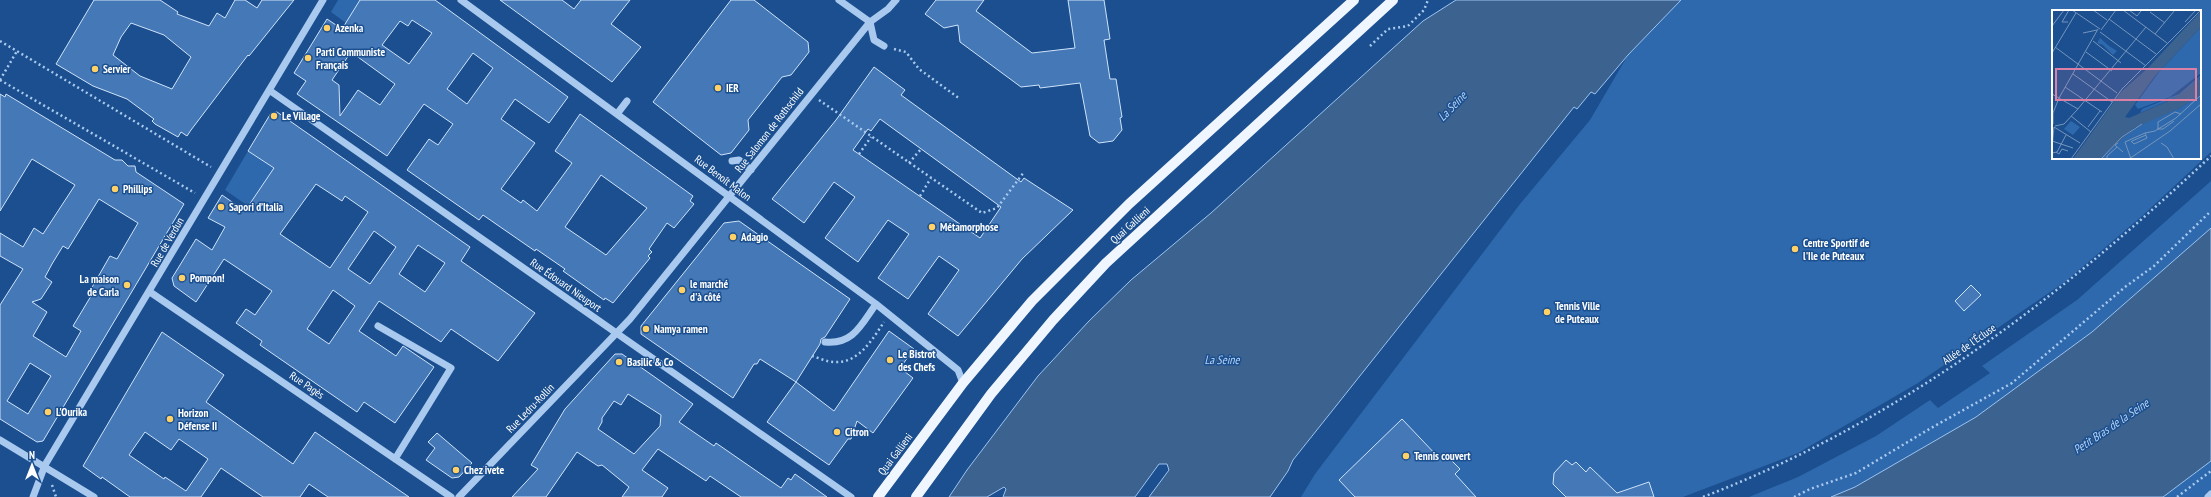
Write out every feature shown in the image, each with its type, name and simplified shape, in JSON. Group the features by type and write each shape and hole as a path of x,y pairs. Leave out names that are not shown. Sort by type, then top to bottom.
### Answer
{"main road":[{"name":"Quai Gallieni","path":"878,497 962,383 1032,300 1129,204 1354,0"},
{"name":"Quai Gallieni","path":"916,497 991,394 1053,320 1106,263 1393,0"}],"street":[{"name":"Rue de Verdun","path":"33,497 45,466 323,0"},
{"name":"Rue Benoît Malon","path":"461,0 876,304 958,370 962,383"},
{"path":"838,0 870,22 874,40 884,46"},
{"name":"Rue Salomon de Rothschild","path":"617,333 730,197 870,22 888,9 896,0"},
{"name":"Rue Édouard Nieuport","path":"269,90 851,497"},
{"path":"617,114 627,101"},
{"path":"732,161 739,160 751,170"},
{"name":"Rue Pagès","path":"150,292 451,497"},
{"path":"824,342 837,344 854,334 876,304"},
{"path":"378,326 451,368 395,459"},
{"name":"Rue Ledru-Rollin","path":"459,497 617,333"},
{"path":"0,440 94,497"},
{"path":"2208,497 2211,494"}],"path":[{"path":"1370,46 1388,29 1408,26 1424,10 1428,0"},
{"path":"0,41 173,146 221,172"},
{"path":"884,46 906,52 919,69 960,99"},
{"path":"17,51 0,80 205,198"},
{"path":"811,94 982,213 997,208 1024,172"},
{"path":"859,154 871,137"},
{"path":"909,163 921,149"},
{"name":"Allée de l'Écluse","path":"1703,497 1771,470 1821,445 1883,411 1933,379 2066,285 2146,217 2211,156"},
{"path":"920,196 932,178"},
{"path":"1794,497 1810,489 1856,473 1931,428 2012,383 2125,287 2154,266 2211,211"},
{"path":"2178,497 2211,471"}],"shaded area":[{"path":"338,0 360,0 346,23 331,12"},
{"name":"Centre Sportif de l'Ile de Puteaux","path":"1681,0 2211,0 2211,152 2142,216 2066,281 1918,383 1798,453 1683,497 1301,497 1315,474 1520,204 1590,120 1628,55"},
{"path":"248,151 276,170 268,178 255,197 251,208 225,190"},
{"path":"2211,181 2211,228 2092,332 1976,417 1855,487 1831,497 1749,497 1798,477 1876,436 1930,400 1938,408 1990,373 1982,366 2077,300"},
{"path":"2211,461 2211,497 2163,497"}],"water":[{"name":"La Seine","path":"1456,0 1681,0 1628,55 1595,94 1591,92 1577,109 1574,107 1293,460 1288,471 1270,497 1149,497 1169,470 1167,464 1159,464 1135,497 1003,497 1006,489 1004,487 987,497 949,497 967,470 1038,376 1089,321 1131,280 1211,213 1423,21"},
{"name":"Petit Bras de la Seine","path":"2211,228 2211,461 2163,497 1831,497 1855,487 1976,417 2092,332"}],"building":[{"name":"Servier","path":"94,0 160,0 178,12 177,14 209,26 217,13 225,18 235,0 245,0 257,8 262,0 294,0 249,56 248,55 187,136 181,132 178,137 155,124 152,121 154,119 127,99 93,86 56,64","holes":["131,23 164,35 191,57 172,89 140,76 113,55 121,37"]},
{"path":"360,0 435,0 568,97 549,123 515,99 501,119 535,143 501,189 521,203 523,200 537,211 572,163 555,151 580,114 693,196 690,201 694,204 674,228 667,223 649,249 652,252 648,256 650,258 613,303 605,298 604,300 563,271 565,269 536,249 535,251 483,215 479,220 407,170 429,139 438,145 453,124 424,104 387,156 297,94 306,81 294,73 327,19 342,29","holes":["412,20 432,33 409,64 382,45 400,21 408,26","351,52 395,84 380,105 358,90 340,116 339,85 332,80","473,53 493,68 467,104 447,89","601,175 647,208 606,255 565,227"]},
{"path":"500,0 562,0 574,9 581,0 630,0 611,24 641,47 612,82"},
{"name":"IER","path":"731,0 754,0 808,42 809,52 791,75 782,77 748,120 749,130 731,153 721,155 653,102"},
{"path":"936,0 984,0 976,11 1032,53 1075,48 1068,0 1104,0 1110,39 1104,40 1110,79 1116,79 1122,117 1120,118 1122,130 1113,141 1099,143 1090,136 1080,83 1040,88 1039,85 1021,87 960,42 958,25 944,28 925,14"},
{"name":"Métamorphose","path":"874,67 905,90 901,95 1021,182 1024,178 1073,210 1022,259 958,336 928,314 959,270 939,256 908,299 878,278 909,234 888,220 858,262 825,238 855,197 834,182 804,223 772,199 836,120","holes":["880,119 1001,207 980,238 853,150 868,129 871,131"]},
{"path":"0,94 5,97 6,94 115,160 122,160 128,166 135,166 136,172 184,204 43,441 37,442 0,419 0,305 23,269 0,256 0,233 23,247 34,228 43,234 75,185 32,159 0,211","holes":["99,199 138,223 117,259 110,256 91,289 94,291 73,326 81,331 66,357 33,336 47,312 32,302 41,299 52,282 45,277 52,264 63,246 68,249","30,363 51,376 28,414 7,401"]},
{"path":"277,112 470,247 461,261 535,313 498,361 451,329 441,342 379,301 359,331 396,356 403,346 434,367 395,423 364,402 357,412 260,345 262,341 236,323 246,309 255,315 272,291 224,259 196,302 174,286 172,278 196,239 212,250 225,227 208,218 222,195 245,211 274,168 248,151 271,113","holes":["316,184 342,201 345,196 368,212 330,268 280,234","374,231 396,247 370,284 348,269","418,245 445,263 425,292 399,274","333,290 355,306 329,344 307,329"]},
{"path":"739,221 850,299 825,337 821,339 820,344 796,382 760,359 757,364 754,364 733,398 641,334 641,326 724,223"},
{"path":"1971,285 1981,295 1964,311 1955,301"},
{"path":"889,331 914,349 900,368 913,378 873,433 857,421 851,439 848,439 829,465 767,422 796,382 834,411"},
{"name":"Horizon Défense II","path":"162,332 224,375 206,402 293,464 315,432 409,497 328,497 309,484 300,497 263,497 221,468 201,497 130,497 102,477 101,479 83,466","holes":["145,432 171,450 179,439 208,459 186,491 165,477 164,479 129,455"]},
{"path":"615,354 622,354 693,404 679,422 714,446 716,443 781,488 788,478 791,480 795,474 827,497 741,497 710,476 706,481 658,449 642,470 668,488 662,497 622,497 629,487 602,465 598,466 577,452 546,497 512,497 538,469 531,465 565,409","holes":["628,394 661,415 660,426 634,454 598,429 602,422 602,418 614,401 621,405"]},
{"name":"Tennis couvert","path":"1402,419 1439,458 1444,453 1460,469 1455,474 1476,497 1355,497 1339,480"},
{"path":"437,433 472,463 459,477 452,478 426,460 435,448 428,442"},
{"path":"1566,460 1572,465 1576,462 1586,472 1590,467 1617,493 1649,482 1654,497 1566,497 1553,484 1554,473"}],"place":[{"name":"Azenka","path":"327,28"},
{"name":"Parti Communiste Français","path":"308,58"},
{"name":"Servier","path":"95,69"},
{"name":"IER","path":"718,88"},
{"name":"Le Village","path":"274,116"},
{"name":"Phillips","path":"115,189"},
{"name":"Sapori d’Italia","path":"221,207"},
{"name":"Métamorphose","path":"932,227"},
{"name":"Adagio","path":"733,237"},
{"name":"Centre Sportif de l'Ile de Puteaux","path":"1795,249"},
{"name":"Pompon!","path":"182,278"},
{"name":"La maison de Carla","path":"127,285"},
{"name":"le marché d'à côté","path":"682,290"},
{"name":"Tennis Ville de Puteaux","path":"1547,312"},
{"name":"Namya ramen","path":"646,329"},
{"name":"Le Bistrot des Chefs","path":"890,360"},
{"name":"Basilic & Co","path":"619,362"},
{"name":"L'Ourika","path":"48,412"},
{"name":"Horizon Défense II","path":"170,419"},
{"name":"Citron","path":"837,432"},
{"name":"Tennis couvert","path":"1406,456"},
{"name":"Chez ivete","path":"456,470"}]}
